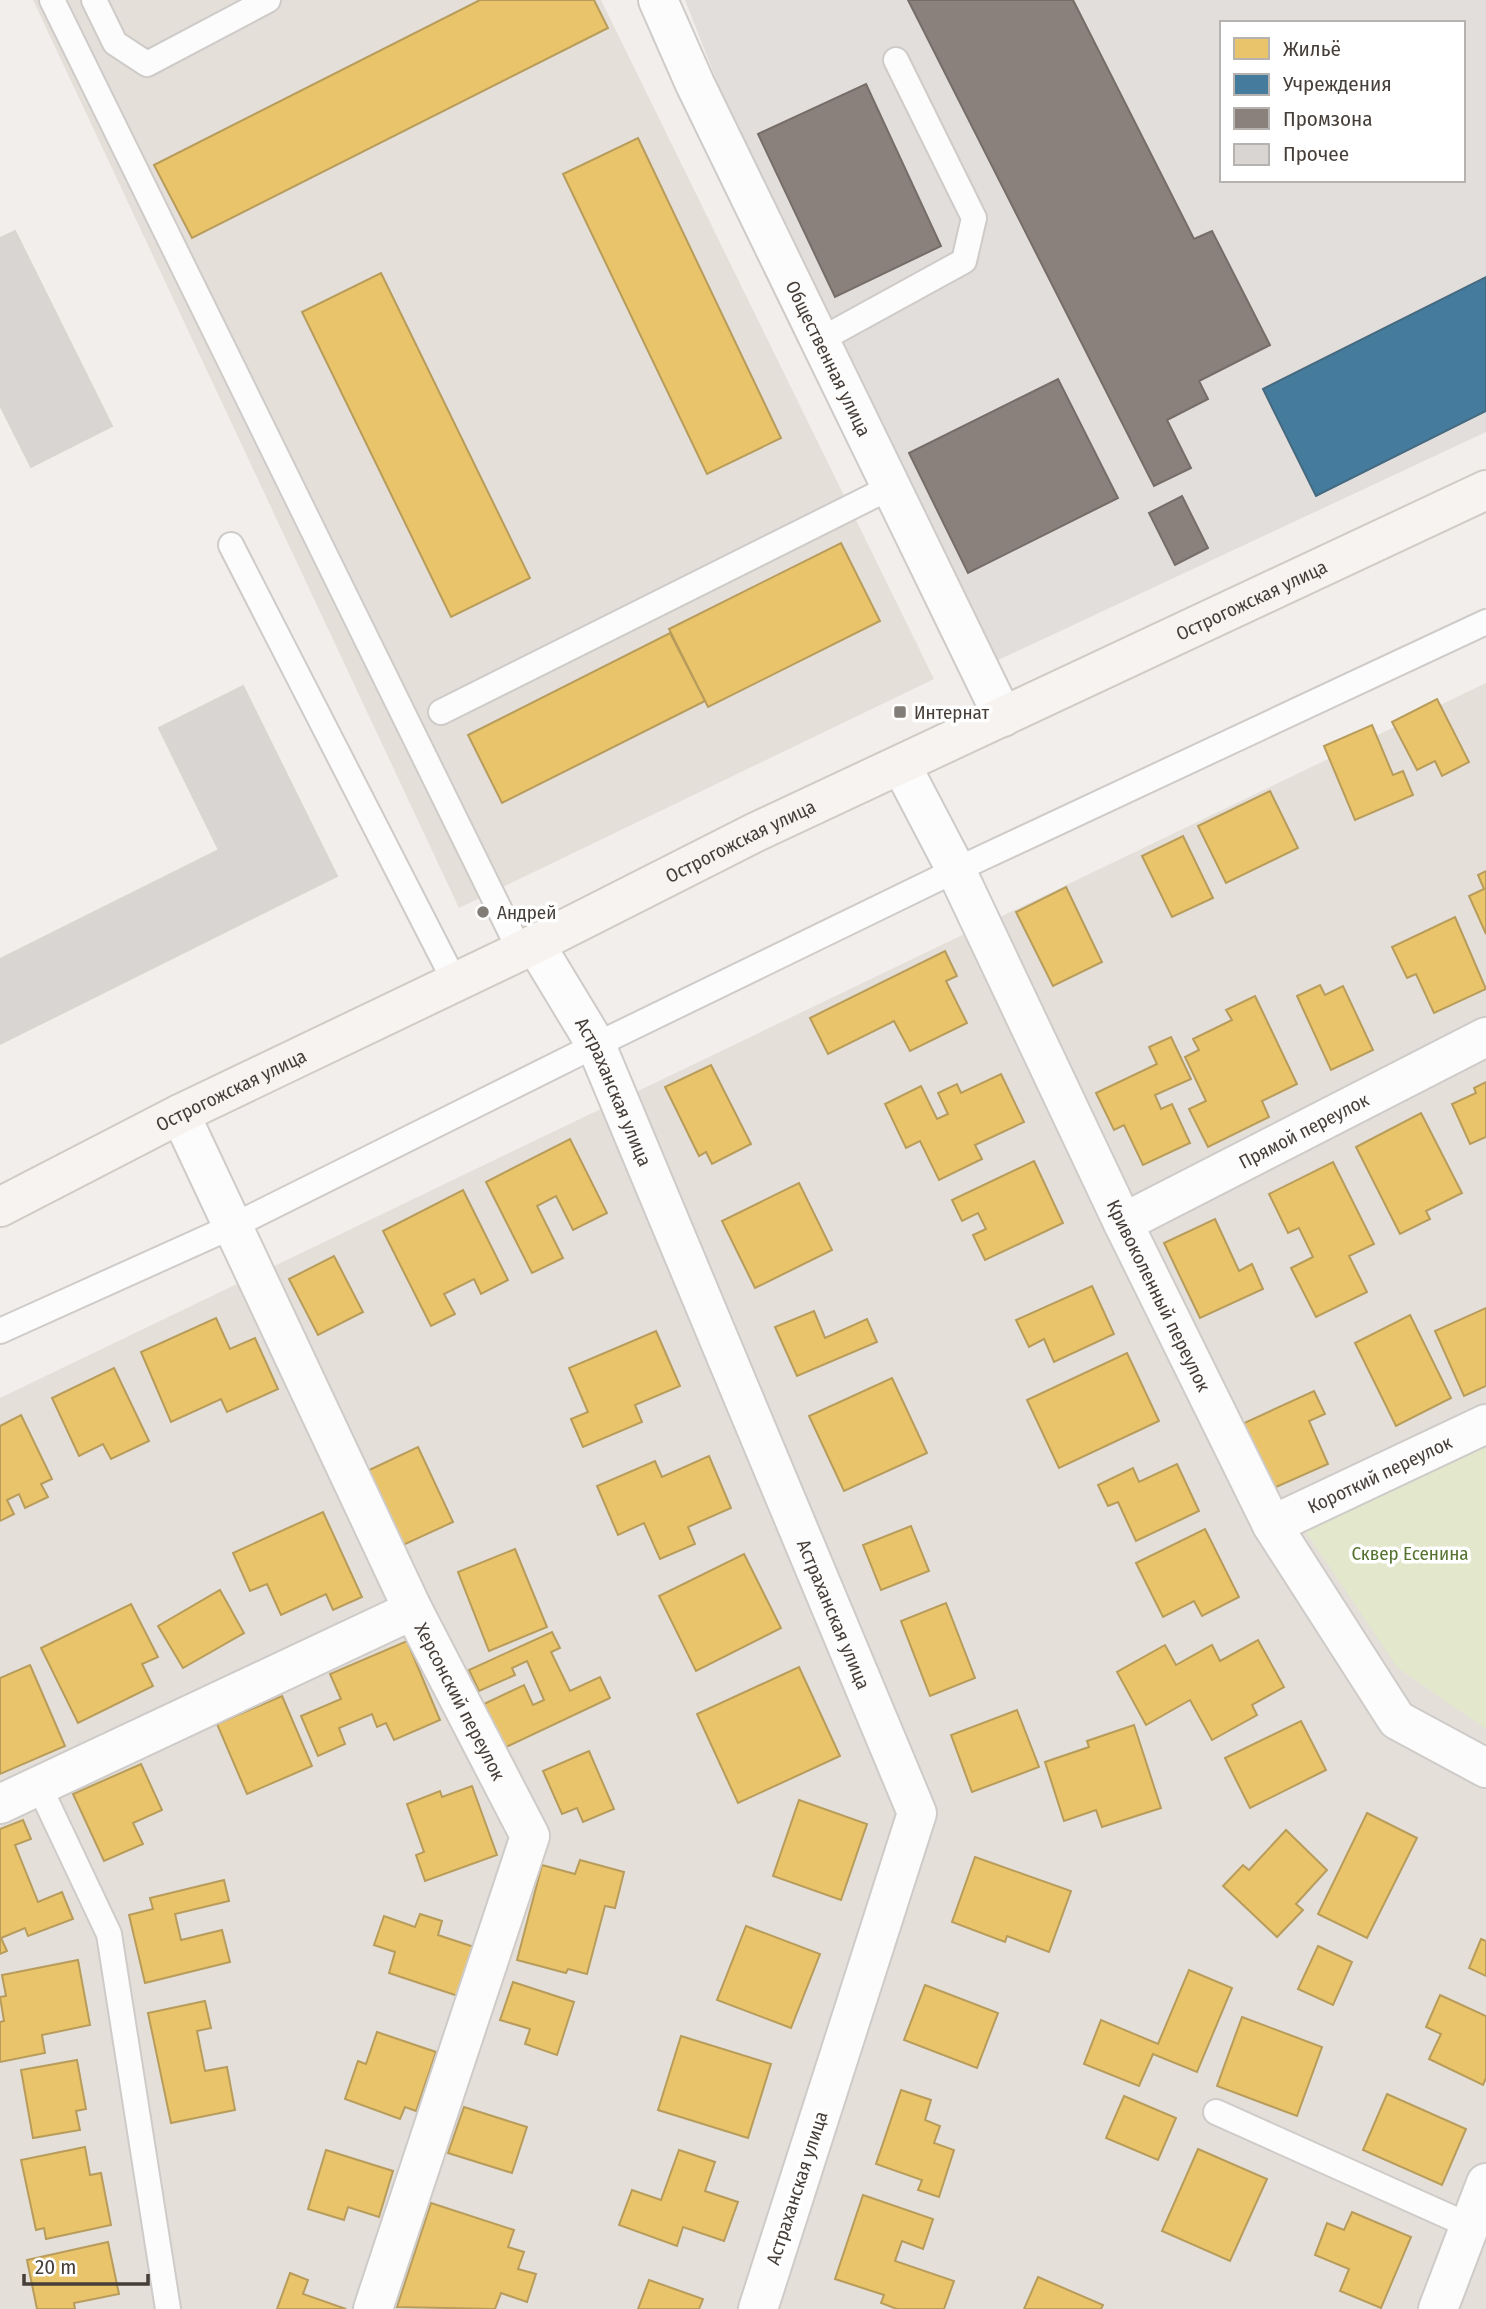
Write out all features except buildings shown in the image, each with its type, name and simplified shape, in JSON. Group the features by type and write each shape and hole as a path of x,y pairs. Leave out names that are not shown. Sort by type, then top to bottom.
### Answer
{"street":[{"name":"Общественная улица","path":"658,0 695,84 1003,717"},
{"name":"Острогожская улица","path":"0,1207 180,1114 528,947 756,832 1486,490"},
{"name":"Кривоколенный переулок","path":"901,765 956,870 1123,1223 1272,1525 1397,1720 1486,1768"},
{"name":"Астраханская улица","path":"528,947 596,1045 917,1812 758,2309"},
{"name":"Прямой переулок","path":"1123,1223 1486,1037"},
{"name":"Херсонский переулок","path":"180,1114 413,1610 530,1836 373,2309"},
{"name":"Короткий переулок","path":"1272,1525 1486,1424"},
{"path":"0,1804 413,1610"},
{"path":"1438,2309 1486,2183"}],"lane":[{"path":"52,0 528,947"},
{"path":"93,0 115,43 148,64 268,0"},
{"path":"820,340 964,261 974,218 896,60"},
{"path":"441,712 891,487"},
{"path":"231,545 455,982"},
{"path":"0,1331 233,1226 956,870 1486,622"},
{"path":"39,1786 109,1934 168,2309"},
{"path":"1216,2112 1470,2226"}],"shaded area":[{"path":"33,0 601,0 934,679 459,908"},
{"path":"685,0 1486,0 1486,432 981,668 743,148"},
{"path":"1486,683 1486,2309 0,2309 0,1398"}],"green space":[{"name":"Сквер Есенина","path":"1486,1435 1486,1729 1398,1668 1299,1522"}],"place":[{"name":"Интернат","path":"900,712"},
{"name":"Андрей","path":"483,912"}]}
